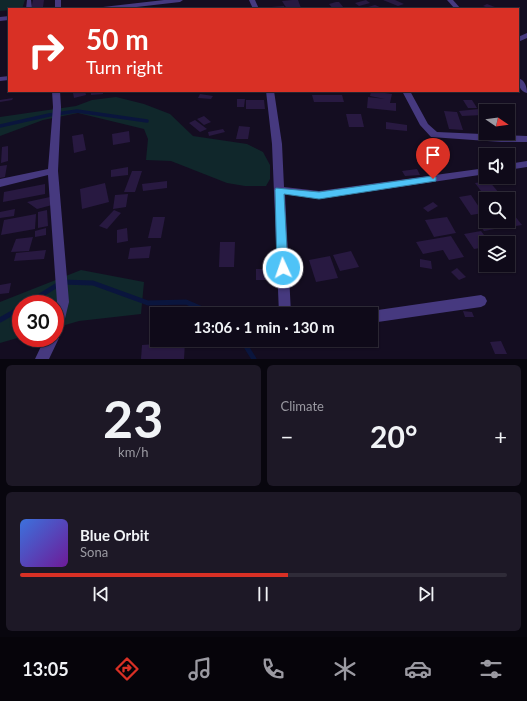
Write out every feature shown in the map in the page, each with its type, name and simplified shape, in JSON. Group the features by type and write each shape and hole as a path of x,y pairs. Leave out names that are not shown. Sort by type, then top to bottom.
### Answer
{"street":[{"path":"111,8 180,0"},
{"path":"450,0 457,8"},
{"path":"519,81 527,91"},
{"path":"56,92 58,107 53,172 62,295"},
{"path":"270,92 277,144 285,307"},
{"path":"407,92 424,124 434,135 501,139 527,138"},
{"path":"515,166 527,164"},
{"path":"0,183 53,172"},
{"path":"279,190 319,195 479,172"},
{"path":"378,316 481,301"},
{"path":"42,359 48,347"}],"green space":[{"path":"0,0 25,0 22,8 8,8 8,10 0,11"},
{"path":"116,97 144,104 170,114 193,136 247,144 263,152 270,165 270,179 266,186 245,186 227,183 171,161 146,160 148,139 144,129 78,113 43,120 0,136 0,117 76,106 92,100"},
{"path":"81,270 144,282 141,314 79,321 64,325 64,295 18,295"},
{"path":"12,297 12,340 0,343 0,302"}],"building":[{"path":"33,0 44,0 43,7 31,8"},
{"path":"298,0 301,8 286,8 282,1"},
{"path":"366,0 370,3 359,6 355,3"},
{"path":"383,0 395,0 404,4 398,6"},
{"path":"339,2 344,8 332,8 329,4"},
{"path":"487,4 497,8 488,8 483,6"},
{"path":"375,5 382,8 376,8 368,7"},
{"path":"284,6 285,8 271,8"},
{"path":"85,92 86,95 74,98 73,93"},
{"path":"91,92 103,92 103,94 91,95"},
{"path":"371,92 392,94 390,103 396,103 396,111 367,108 368,97 385,99 370,96"},
{"path":"200,94 213,96 211,99 198,98"},
{"path":"312,95 342,95 344,102 314,102"},
{"path":"13,98 12,100 0,102 0,100"},
{"path":"237,99 245,99 244,107 237,107"},
{"path":"246,100 264,100 265,109 246,109"},
{"path":"463,100 472,100 477,108 468,108"},
{"path":"479,109 479,115 462,116 459,111"},
{"path":"444,111 457,112 463,130 449,129"},
{"path":"346,114 361,114 364,127 349,127"},
{"path":"204,116 211,122 204,125 197,119"},
{"path":"195,120 207,129 200,132 189,123"},
{"path":"386,122 407,125 407,131 386,129"},
{"path":"239,126 250,127 248,139 236,139"},
{"path":"223,129 225,132 209,136 208,132"},
{"path":"129,131 130,142 113,145 112,134"},
{"path":"83,134 86,150 74,153 72,136"},
{"path":"8,146 8,161 1,163 2,147"},
{"path":"7,165 5,177 0,178 0,166"},
{"path":"128,167 128,175 111,177 111,170"},
{"path":"417,169 420,175 405,176 402,171"},
{"path":"132,171 142,171 135,192 124,192"},
{"path":"167,181 167,188 143,191 142,184"},
{"path":"105,183 109,202 82,209 80,189"},
{"path":"475,183 492,184 498,192 482,192"},
{"path":"45,184 45,194 3,202 4,192"},
{"path":"128,194 126,207 113,209 115,195"},
{"path":"471,195 479,207 479,214 471,215 459,197"},
{"path":"50,197 52,205 37,209 27,202"},
{"path":"433,202 438,206 428,212 423,208"},
{"path":"15,209 14,216 0,218 0,212"},
{"path":"47,210 48,226 38,228 38,212"},
{"path":"114,210 121,213 107,229 99,226"},
{"path":"36,214 35,229 1,235 4,220"},
{"path":"515,216 522,225 515,226"},
{"path":"153,217 165,217 161,238 148,238"},
{"path":"447,217 456,233 434,237 425,220"},
{"path":"46,228 46,235 35,237 35,231"},
{"path":"127,228 128,241 117,243 117,230"},
{"path":"482,228 500,228 484,231"},
{"path":"481,231 485,236 479,236 479,248 474,249 464,234"},
{"path":"451,236 464,257 449,260 443,250 423,254 416,242"},
{"path":"33,237 29,251 11,252 16,239"},
{"path":"220,242 235,242 234,267 219,267"},
{"path":"151,246 149,258 128,259 130,248"},
{"path":"46,250 44,259 14,261 16,253"},
{"path":"351,251 359,267 340,271 333,255"},
{"path":"330,256 338,278 316,282 309,260"},
{"path":"420,259 431,261 432,269 420,267"},
{"path":"457,268 466,277 459,280 451,272"},
{"path":"256,269 267,269 268,280 256,280"},
{"path":"11,283 9,293 0,294 0,285"},
{"path":"463,311 472,312 474,317 465,317"},
{"path":"501,341 507,354 495,354 490,342"},
{"path":"150,344 150,347 185,347 184,359 141,359 142,345"}],"waterway":[{"path":"0,126 49,115 77,111 147,121"},
{"path":"41,295 62,282 93,283 148,303 186,302 198,307"},
{"path":"0,320 12,313"},
{"path":"246,347 254,359"}],"route":[{"path":"283,268 279,190 319,195 433,179"}]}
